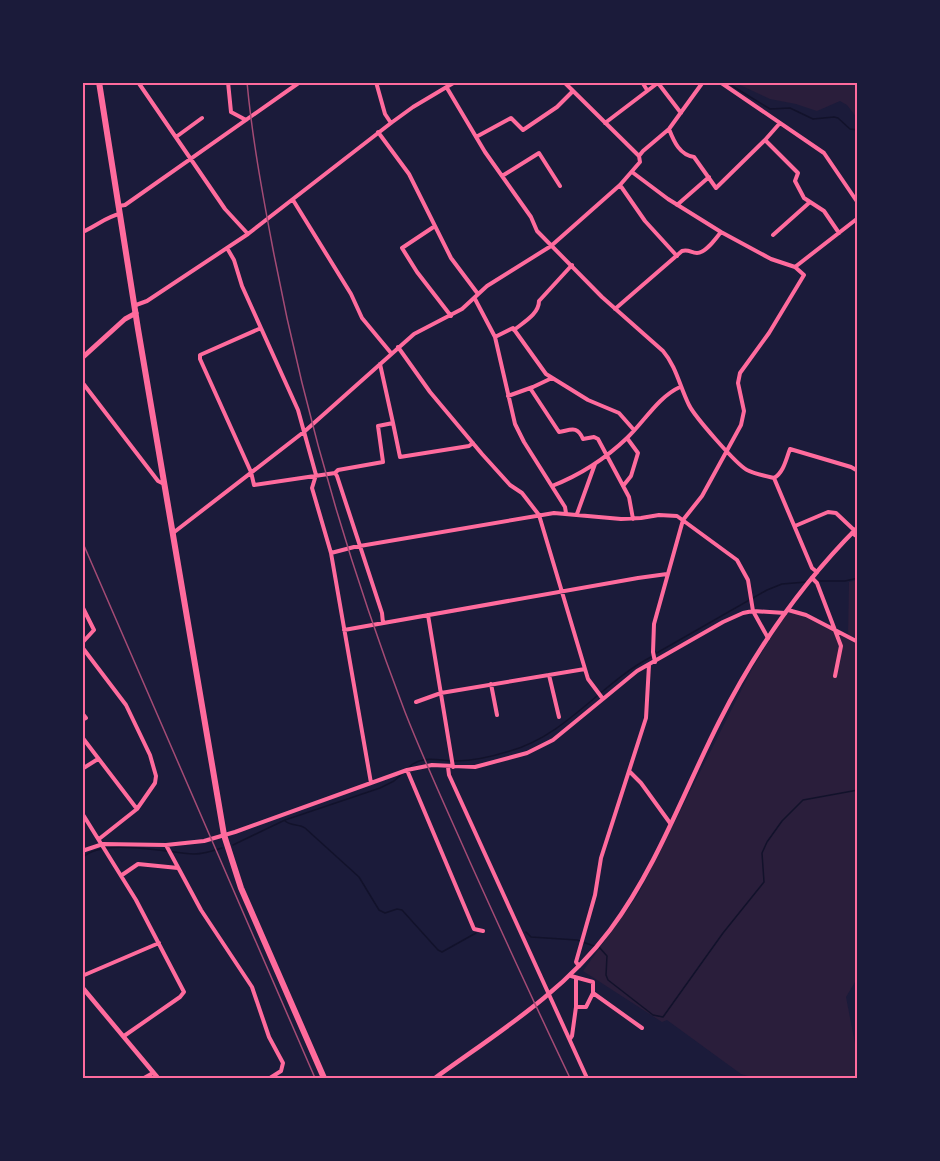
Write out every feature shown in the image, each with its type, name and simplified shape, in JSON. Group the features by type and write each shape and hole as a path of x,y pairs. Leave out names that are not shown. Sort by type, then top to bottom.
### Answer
{"highway":[{"path":"99,82 172,533 224,835 242,888 324,1078"}],"main road":[{"path":"82,358 125,319 136,313"}],"street":[{"path":"138,82 225,209 248,234"},
{"path":"228,82 231,112 246,120"},
{"path":"119,206 125,205 300,82"},
{"path":"376,82 385,114 391,123"},
{"path":"135,305 147,301 248,234 378,132 455,82"},
{"path":"172,533 305,431 414,334 451,316 510,270 551,246 632,172 640,162 639,156 564,82"},
{"path":"642,82 647,90"},
{"path":"639,156 669,129 703,82"},
{"path":"720,82 824,153 858,203"},
{"path":"605,123 659,83 672,104 681,113"},
{"path":"447,88 476,137 531,217 537,231 615,309 670,359 680,387 696,417 740,465 749,471 774,478 784,467 790,449 851,466 858,471"},
{"path":"476,137 511,117 523,130 557,107 573,91"},
{"path":"176,137 202,118"},
{"path":"669,129 676,146 688,156 694,157 716,188 780,123"},
{"path":"378,132 409,174 451,258 478,294"},
{"path":"765,140 798,173 795,181 804,198 824,212 839,232"},
{"path":"502,176 539,153 560,186"},
{"path":"632,172 676,205 721,232 771,258 795,267 804,275 769,333 740,373 738,383 744,411 741,425 702,496 683,520 654,624 654,660"},
{"path":"676,205 709,177"},
{"path":"620,185 645,221 677,256"},
{"path":"293,200 351,294 362,318 391,353"},
{"path":"772,235 810,202"},
{"path":"82,232 120,214"},
{"path":"795,267 858,218"},
{"path":"435,226 402,248 417,272 451,316"},
{"path":"615,309 677,256 688,250 697,253 703,251 721,232"},
{"path":"227,248 305,431 316,474 312,488 332,553 371,783"},
{"path":"495,337 513,328 514,330 536,312 539,301 572,265"},
{"path":"475,299 495,337 515,424 566,513"},
{"path":"261,328 200,355 251,472 254,485 335,473 338,470 383,462 378,426 393,423"},
{"path":"514,330 546,374 588,400 619,413 634,430"},
{"path":"398,347 430,392 510,485 522,493 539,515 585,669 602,698"},
{"path":"380,364 400,457 469,446 473,443"},
{"path":"508,396 552,378"},
{"path":"82,382 158,481 165,484"},
{"path":"552,486 606,456 627,438 657,405 680,387"},
{"path":"530,388 559,432 576,429 580,431 583,439 594,437 598,439 629,497 633,519"},
{"path":"623,486 631,476 638,453 627,438"},
{"path":"577,514 595,464"},
{"path":"335,473 383,623"},
{"path":"774,478 812,568 817,572"},
{"path":"795,526 828,512 836,513 858,537"},
{"path":"332,553 360,546 539,515 566,513 633,519 659,515 677,516 737,560 748,580 753,611 764,635 768,638"},
{"path":"435,1078 573,977 630,902 720,720 768,638 812,578 854,530"},
{"path":"344,630 667,574"},
{"path":"812,578 817,583 841,646 835,676"},
{"path":"82,606 94,630 82,645 126,705 155,769 155,783 137,809 99,838"},
{"path":"82,851 104,846 166,845 204,841 407,770 432,765 476,767 527,753 542,747 572,726 623,681 654,660 743,613 786,612 806,615 858,642"},
{"path":"428,615 453,767"},
{"path":"579,967 576,962 595,895 600,858 646,718 649,664"},
{"path":"416,702 441,693 585,669"},
{"path":"549,675 559,717"},
{"path":"491,684 497,715"},
{"path":"82,712 86,718 82,720"},
{"path":"82,737 137,809"},
{"path":"82,769 98,759"},
{"path":"448,767 449,775 587,1078"},
{"path":"407,770 474,929 483,931"},
{"path":"629,771 641,783 670,823"},
{"path":"82,813 122,875 184,992 124,1036"},
{"path":"166,845 216,934 252,987 269,1037 283,1063 280,1071 270,1078"},
{"path":"122,875 138,864 178,868"},
{"path":"82,976 159,943"},
{"path":"573,977 593,982 593,993 586,1007 576,1007"},
{"path":"570,1039 576,1007 573,977"},
{"path":"82,987 158,1078"},
{"path":"593,993 642,1028"},
{"path":"144,1078 153,1073"}],"shaded area":[{"path":"736,83 857,83 857,118 847,105 840,101 817,111 770,99"},
{"path":"857,580 858,977 846,997 857,1054 857,1078 756,1078 741,1074 667,1020 662,1022 583,971 638,895 752,669 786,613 798,613 848,639 849,582"}],"waterway":[{"path":"726,82 770,109 790,108 813,119 834,117 850,129 858,130"},
{"path":"817,581 845,581 858,578"},
{"path":"655,654 767,590 782,584 806,582"},
{"path":"408,768 419,761 430,759 456,761 483,758 531,743 567,721 633,668 651,657"},
{"path":"233,845 285,820 380,788 403,773"},
{"path":"599,947 607,956 608,980 653,1015 663,1017 723,933 764,882 762,853 782,821 803,800 858,790"},
{"path":"285,821 305,828 359,877 379,910 385,913 397,909 402,910 438,950 442,952 476,933"},
{"path":"82,858 105,848 136,848 194,854 222,848"},
{"path":"526,932 531,937 577,940 594,946"}],"railway":[{"path":"247,82 254,143 284,304 312,422 345,539 384,655 420,750 570,1078"},
{"path":"82,541 315,1078"}]}
